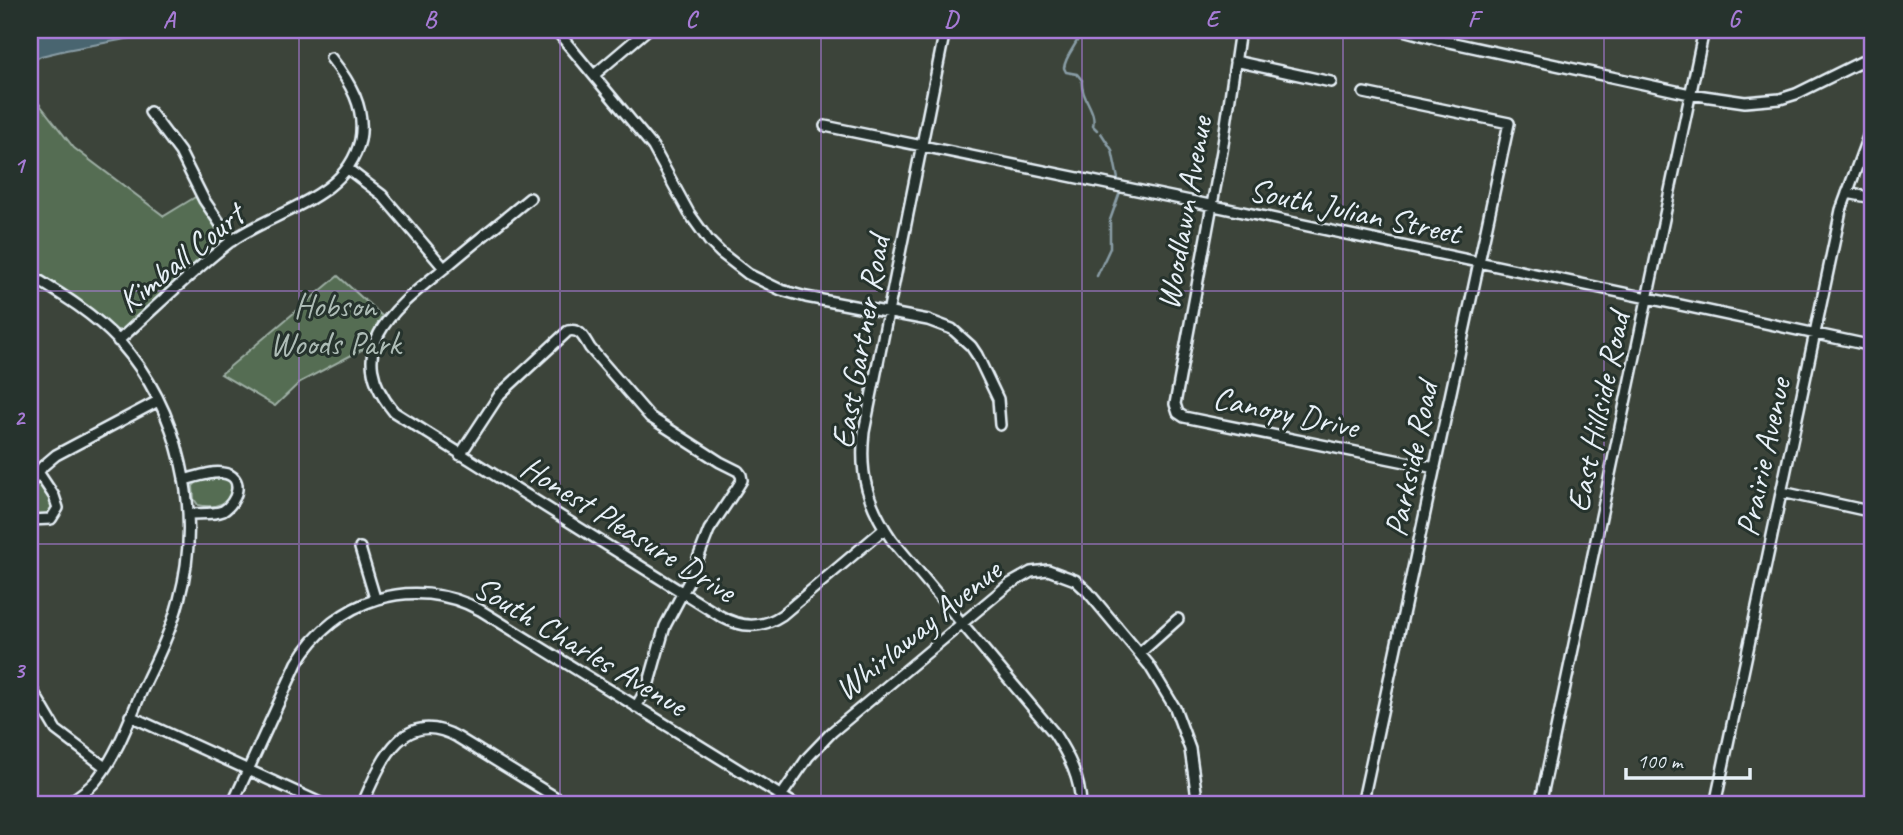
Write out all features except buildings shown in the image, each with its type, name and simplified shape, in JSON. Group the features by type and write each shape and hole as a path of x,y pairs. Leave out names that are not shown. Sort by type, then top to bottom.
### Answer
{"street":[{"path":"556,30 653,146 698,226 709,241 735,265 762,281 796,294 936,322 961,335 977,355 993,388 1000,408 1000,425"},
{"path":"594,75 648,30"},
{"name":"East Gartner Road","path":"945,30 887,312 863,447 867,493 884,530 1054,733 1072,764 1078,781 1081,805"},
{"name":"Woodlawn Avenue","path":"1175,404 1212,205 1240,30"},
{"path":"1403,30 1690,94 1745,102 1780,99 1818,85 1873,56"},
{"name":"East Hillside Road","path":"1540,805 1704,30"},
{"path":"331,58 351,86 361,115 359,145 348,169 382,195 444,268 530,198"},
{"path":"1235,61 1331,82"},
{"name":"Parkside Road","path":"1362,805 1509,124 1364,93"},
{"path":"150,112 180,152 204,200 232,241"},
{"name":"Prairie Avenue","path":"1715,805 1841,210 1873,123"},
{"name":"South Julian Street","path":"825,126 1212,205 1873,346"},
{"name":"Kimball Court","path":"118,341 232,241 327,188 348,169"},
{"path":"1847,193 1873,198"},
{"name":"Honest Pleasure Drive","path":"444,268 391,313 379,333 373,354 377,384 382,397 394,412 732,623 745,626 767,624 782,615 884,530"},
{"path":"30,275 78,306 118,341 145,377 172,431 189,514 186,565 177,607 161,650 105,767 89,788 65,805"},
{"path":"460,455 494,402 513,380 568,331 578,331 632,399 650,417 741,475 742,480 709,530 690,579 664,626 648,686 636,707"},
{"path":"30,484 56,455 158,401"},
{"name":"Canopy Drive","path":"1175,404 1178,413 1184,416 1435,468"},
{"path":"30,520 48,521 57,512 54,496 38,472"},
{"path":"184,480 222,473 232,476 237,484 236,496 224,510 189,514"},
{"path":"1782,492 1873,512"},
{"path":"360,548 375,598"},
{"name":"Whirlaway Avenue","path":"775,805 822,741 1019,578 1031,572 1048,570 1081,584 1140,653 1164,688 1184,730 1194,765 1198,805"},
{"name":"South Charles Avenue","path":"232,805 297,663 310,642 342,614 375,598 422,593 440,595 465,603 796,805"},
{"path":"1140,653 1178,618"},
{"path":"30,686 57,730 105,767"},
{"path":"130,716 325,805"},
{"path":"362,805 393,745 412,732 429,729 445,731 457,737 568,805"}],"green space":[{"path":"30,92 74,148 164,216 197,196 222,237 219,245 125,330 113,330 84,303 30,268"},
{"name":"Hobson Woods Park","path":"338,276 382,316 369,346 300,382 275,406 221,374"},
{"path":"224,476 233,483 227,500 217,505 198,505 194,499 193,486 197,482"},
{"path":"40,483 50,495 53,509 46,514 30,514 30,491 33,485"}],"water":[{"path":"30,30 175,30 66,50 41,56 30,62"}],"waterway":[{"path":"1081,30 1064,68 1066,72 1077,74 1082,80 1083,92 1093,114 1093,126 1097,130"},
{"path":"1101,133 1112,150 1118,179"},
{"path":"1097,276 1110,248 1110,220 1120,192"}]}
